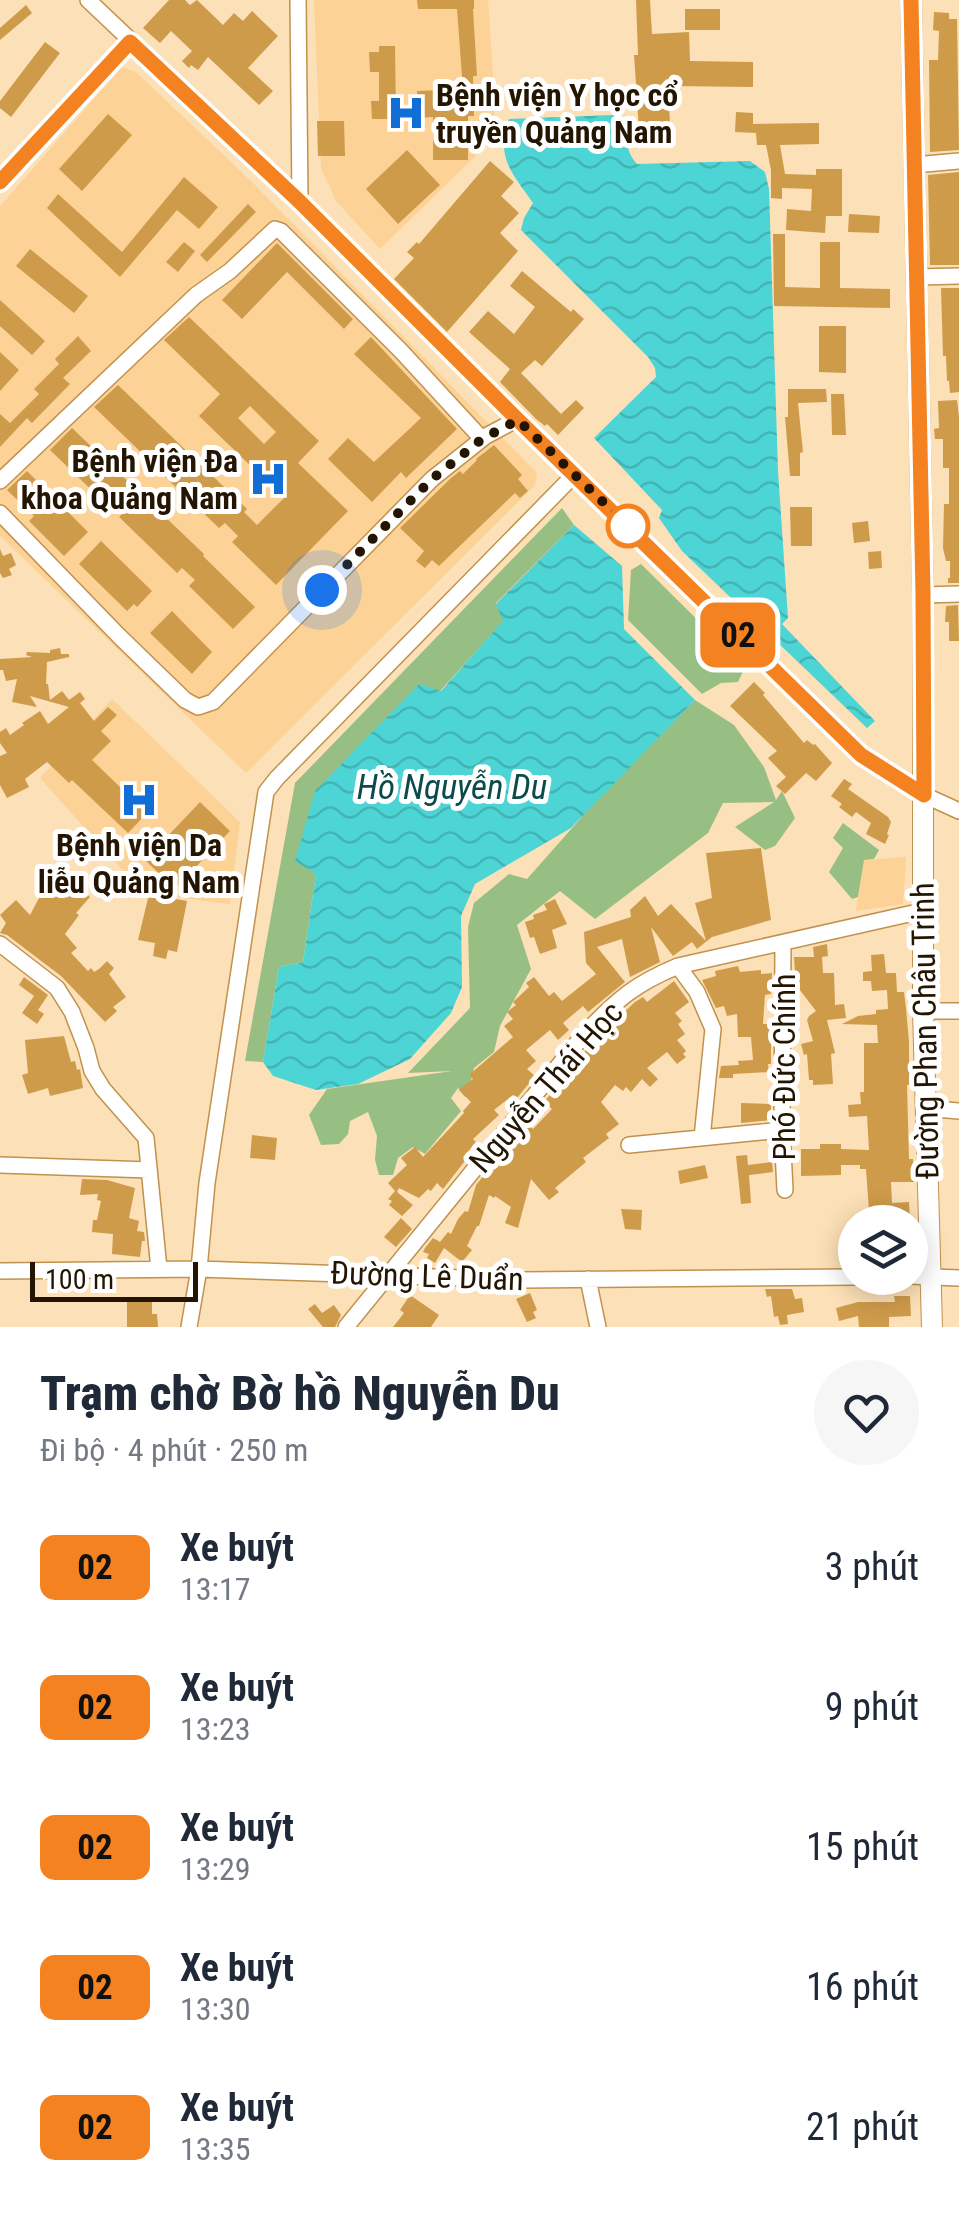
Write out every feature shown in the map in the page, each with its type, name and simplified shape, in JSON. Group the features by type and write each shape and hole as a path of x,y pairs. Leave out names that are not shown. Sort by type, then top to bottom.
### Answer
{"main road":[{"name":"Đường Phan Châu Trinh","path":"911,0 923,594 922,1205"},
{"name":"Đường Phan Châu Trinh","path":"924,1295 932,1327"}],"street":[{"path":"88,0 300,202 861,755 924,795 959,811"},
{"path":"298,0 300,202"},
{"path":"0,182 130,42"},
{"path":"914,165 959,161"},
{"path":"0,481 196,295 230,271 275,229 401,351 482,439"},
{"path":"917,277 959,276"},
{"path":"0,513 119,636 185,700 198,707 213,702 432,479 482,439 518,420"},
{"path":"189,1327 266,792 575,474"},
{"path":"923,594 959,594"},
{"name":"Nguyễn Thái Học","path":"346,1327 616,1000 644,980 678,966 922,911"},
{"name":"Phó Đức Chính","path":"783,942 785,1190"},
{"path":"0,944 57,988 72,1012 102,1089 146,1138 159,1269"},
{"path":"678,966 698,992 712,1028 702,1138"},
{"path":"923,1011 959,1011"},
{"path":"924,1108 959,1110"},
{"path":"629,1144 782,1130"},
{"path":"0,1165 149,1170"},
{"name":"Đường Lê Duẩn","path":"0,1272 200,1269 522,1280 838,1277"},
{"path":"928,1276 959,1278"},
{"path":"588,1280 598,1327"}],"shaded area":[{"name":"Bệnh viện Y học cổ truyền Quảng Nam","path":"314,0 488,0 494,138 380,249 336,201 321,168"},
{"name":"Bệnh viện Đa khoa Quảng Nam","path":"122,67 136,72 253,183 537,473 535,485 246,773 0,536 0,206"},
{"name":"Bệnh viện Da liễu Quảng Nam","path":"112,699 240,822 230,904 143,893 40,778"},
{"path":"906,857 903,904 856,911 864,860"}],"green space":[{"path":"562,508 574,525 496,603 504,621 440,691 316,874 303,962 279,967 263,1062 245,1061 295,783"},
{"path":"641,564 745,667 738,682 721,683 702,694 628,620 631,570"},
{"path":"695,700 734,725 764,767 776,800 782,791 795,818 775,846 765,850 735,827 774,802 723,803 708,833 595,919 560,891 517,925 531,969 500,1026 494,1052 474,1068 474,1085 465,1097 458,1088 451,1098 461,1111 425,1154 413,1147 398,1158 393,1175 379,1175 375,1160 377,1136 368,1112 350,1121 348,1134 339,1144 321,1145 309,1115 327,1089 452,1071 408,1073 470,1008 468,927 474,903 509,874 527,879 596,801"},
{"path":"843,823 879,850 874,859 864,860 858,897 852,899 829,872 843,848 833,838"}],"water":[{"path":"614,115 628,122 627,144 637,164 750,161 765,172 769,189 778,471 788,618 782,624 875,721 867,728 682,551 659,518 662,510 594,438 656,377 655,368 521,230 533,203 508,164 504,144 509,119"},
{"name":"Hồ Nguyễn Du","path":"574,525 622,566 624,629 695,700 571,828 475,884 461,916 462,987 451,1013 410,1059 358,1084 316,1090 273,1076 263,1062 279,967 303,962 316,874 295,861 315,791 419,684 441,691 503,621 496,604"}],"building":[{"path":"169,0 185,0 190,5 197,0 223,25 234,13 243,21 252,11 278,36 248,68 273,91 259,105 208,57 198,70 191,65 189,68 182,61 192,51 171,31 160,43 143,28"},
{"path":"417,0 474,0 477,76 473,76 474,116 468,116 468,160 433,160 433,117 418,118 417,91 463,89 457,9 418,9"},
{"path":"636,0 650,0 652,34 689,32 690,61 753,62 753,87 668,86 671,142 640,144 634,55 638,55"},
{"path":"26,5 32,13 0,40 0,28"},
{"path":"685,9 720,9 720,30 685,30"},
{"path":"934,12 949,13 949,19 957,19 959,150 930,152 929,60 938,60 939,31 933,30"},
{"path":"45,42 60,53 11,117 0,108 0,101"},
{"path":"379,46 395,46 396,119 372,119 371,101 379,101 379,72 370,72 369,52 379,52"},
{"path":"736,112 753,113 753,124 819,123 819,144 780,145 785,174 816,175 816,169 842,169 842,216 826,216 825,233 786,230 787,209 811,211 812,189 782,188 782,199 771,198 766,145 757,145 756,133 735,132"},
{"path":"108,114 132,135 82,191 59,169"},
{"path":"317,121 344,121 345,156 318,156"},
{"path":"407,150 440,185 398,224 366,189"},
{"path":"490,161 514,182 501,196 519,213 500,233 518,251 447,332 394,279 414,258 407,252 419,244"},
{"path":"959,172 959,265 930,265 928,175"},
{"path":"184,177 218,207 199,229 177,210 120,277 47,208 58,194 122,252"},
{"path":"248,204 256,212 207,262 200,255"},
{"path":"849,214 880,216 879,233 848,232"},
{"path":"773,234 785,234 785,287 820,288 820,242 840,242 840,288 890,289 890,308 774,306"},
{"path":"184,242 195,251 178,272 166,262"},
{"path":"277,243 353,319 344,329 287,272 242,319 222,300"},
{"path":"30,249 88,296 74,313 16,266"},
{"path":"522,271 584,319 542,366 535,360 521,373 561,414 576,400 584,408 558,435 536,419 500,382 510,369 469,332 488,311 514,334 535,307 510,286"},
{"path":"941,288 959,288 959,392 950,393 947,381"},
{"path":"0,300 45,341 32,355 0,326"},
{"path":"189,317 319,441 298,463 348,511 276,585 232,542 238,536 225,523 219,528 161,473 168,466 155,453 149,460 94,407 118,385 247,509 244,512 257,525 284,498 199,416 220,394 164,340","holes":["250,406 276,432 264,444 238,418"]},
{"path":"819,326 846,326 846,373 819,372"},
{"path":"78,336 91,351 63,378 70,384 32,423 27,418 0,447 0,414 10,423 39,394 34,389 59,364 55,359"},
{"path":"371,337 457,429 406,478 401,472 372,502 328,459 348,438 374,462 421,418 354,354"},
{"path":"0,352 19,370 0,391"},
{"path":"788,389 826,389 827,402 798,403 803,452 800,476 790,476 785,417"},
{"path":"831,394 844,394 846,435 832,435"},
{"path":"957,400 959,583 948,583 950,561 946,561 943,548 949,468 943,468 943,439 935,439 934,429 939,428 938,401"},
{"path":"72,428 255,607 233,629 189,586 195,580 182,568 177,573 119,517 126,510 112,497 106,504 50,450"},
{"path":"494,445 522,475 518,479 528,491 520,498 515,493 439,566 432,560 425,568 416,561 424,551 400,528 451,478 460,471 463,474"},
{"path":"27,471 88,532 64,556 29,521 34,516 7,490"},
{"path":"790,507 812,507 812,546 791,546"},
{"path":"868,521 870,541 854,543 852,523"},
{"path":"101,541 152,591 137,607 134,604 127,611 79,564"},
{"path":"0,549 3,556 11,553 16,565 9,569 12,575 3,578 0,573"},
{"path":"881,551 882,568 869,569 868,552"},
{"path":"958,605 959,641 949,641 946,606"},
{"path":"172,611 212,652 192,674 150,633"},
{"path":"60,648 61,654 69,657 47,662 50,700 62,691 69,700 80,692 85,699 80,703 94,721 108,707 117,715 101,731 111,741 92,760 147,813 128,833 47,762 25,779 29,787 7,798 0,785 0,756 7,753 0,743 0,732 6,728 10,735 40,711 48,724 69,707 30,696 37,707 12,702 17,679 6,681 0,659 32,657 27,652 50,653"},
{"path":"754,682 804,743 807,740 815,744 832,763 816,781 806,773 785,794 776,786 786,777 768,758 777,751 730,706"},
{"path":"844,779 852,784 848,789 888,817 891,822 885,844 866,834 871,823 856,812 852,817 831,796"},
{"path":"200,802 230,831 175,889 145,860"},
{"path":"761,848 771,920 712,937 697,949 692,942 673,956 651,927 660,962 630,977 622,939 597,947 625,982 588,1012 583,1006 563,1023 569,1030 558,1040 550,1030 526,1050 536,1061 527,1069 535,1076 517,1098 513,1095 494,1110 499,1115 473,1139 476,1142 465,1155 468,1157 443,1189 437,1183 419,1198 399,1188 397,1192 413,1205 402,1216 389,1205 392,1201 388,1199 395,1191 388,1183 407,1165 401,1158 415,1147 423,1157 464,1113 471,1102 459,1090 473,1079 469,1075 513,1037 504,1026 513,1019 507,1012 529,987 526,983 534,977 549,996 554,992 562,1001 596,974 586,963 584,932 631,917 630,910 645,896 658,916 671,904 706,941 695,903 712,898 706,853"},
{"path":"67,873 79,881 76,885 90,897 65,934 77,948 71,953 88,971 91,968 94,972 107,961 114,968 109,974 126,997 113,1007 117,1011 105,1022 61,976 0,933 6,923 0,915 16,900 30,915 47,883 57,888"},
{"path":"149,894 187,901 177,952 168,950 166,959 153,956 155,943 138,940"},
{"path":"555,899 567,924 552,930 557,948 540,954 525,922 547,910 544,904"},
{"path":"827,944 828,956 822,957 823,973 834,973 835,1005 844,1004 846,1018 827,1020 835,1053 831,1054 833,1084 813,1085 801,1044 813,1041 807,1020 816,1011 796,989 794,957 814,957 813,947"},
{"path":"884,954 886,973 896,973 897,992 904,992 909,1042 909,1159 913,1159 914,1182 891,1182 892,1203 909,1205 869,1205 866,1169 860,1169 860,1165 841,1165 841,1175 801,1176 801,1149 841,1144 841,1149 869,1150 867,1116 849,1117 848,1105 861,1104 864,1043 878,1043 877,1025 842,1024 888,1009 887,990 872,991 871,981 863,981 863,972 872,971 871,955"},
{"path":"738,966 740,972 772,973 771,994 765,995 763,1024 771,1024 771,1064 769,1072 719,1078 721,1066 753,1060 751,1037 738,1037 737,1014 727,1016 724,1006 716,1008 702,980 716,976 715,971"},
{"path":"24,977 48,995 38,1010 44,1014 37,1024 22,1013 34,996 19,985"},
{"path":"674,981 689,1002 675,1013 682,1021 678,1024 685,1034 677,1040 686,1057 677,1064 667,1052 647,1068 658,1079 650,1087 642,1079 631,1092 615,1085 601,1102 619,1124 606,1134 609,1138 583,1158 586,1162 555,1188 559,1192 549,1200 531,1179 518,1228 505,1223 511,1207 489,1195 479,1226 467,1246 472,1250 462,1262 444,1248 435,1263 427,1258 425,1248 433,1238 440,1242 448,1232 451,1234 458,1219 468,1212 476,1185 488,1170 492,1173 526,1123 533,1129 552,1109 544,1102 594,1040 635,1002 643,997 647,1002"},
{"path":"64,1036 71,1062 75,1061 77,1070 80,1069 83,1088 50,1096 48,1088 28,1094 22,1075 28,1073 25,1040"},
{"path":"741,1103 771,1104 771,1120 741,1123"},
{"path":"252,1135 277,1138 275,1160 250,1158"},
{"path":"747,1155 748,1165 772,1162 773,1172 749,1175 751,1203 741,1204 736,1156"},
{"path":"705,1165 708,1178 680,1184 678,1171"},
{"path":"82,1179 107,1180 135,1188 129,1218 139,1221 137,1231 144,1232 140,1257 112,1254 113,1234 92,1232 101,1201 97,1200 98,1194 80,1195"},
{"path":"621,1209 642,1210 641,1230 625,1229"},
{"path":"401,1218 412,1229 396,1247 384,1237"},
{"path":"765,1289 792,1289 795,1299 802,1298 804,1312 787,1315 788,1324 780,1325"},
{"path":"530,1293 537,1310 533,1312 536,1318 527,1322 516,1299"},
{"path":"410,1295 439,1315 431,1327 393,1327 404,1313 400,1310"},
{"path":"894,1296 910,1296 911,1316 889,1317 889,1327 859,1327 858,1316 839,1321 836,1308 858,1302 895,1302"},
{"path":"127,1299 152,1299 152,1314 157,1314 158,1327 127,1327"},
{"path":"315,1304 322,1313 334,1305 341,1315 335,1327 323,1327 308,1309"}],"bus line":[{"name":"02","path":"0,182 130,42 300,202 861,755 924,795 911,0"}],"place":[{"name":"Bệnh viện Y học cổ truyền Quảng Nam","path":"406,113"},
{"name":"Bệnh viện Đa khoa Quảng Nam","path":"268,479"},
{"name":"Bệnh viện Da liễu Quảng Nam","path":"139,800"}],"route":[{"path":"322,590 432,479 482,439 518,420 628,526"}]}
